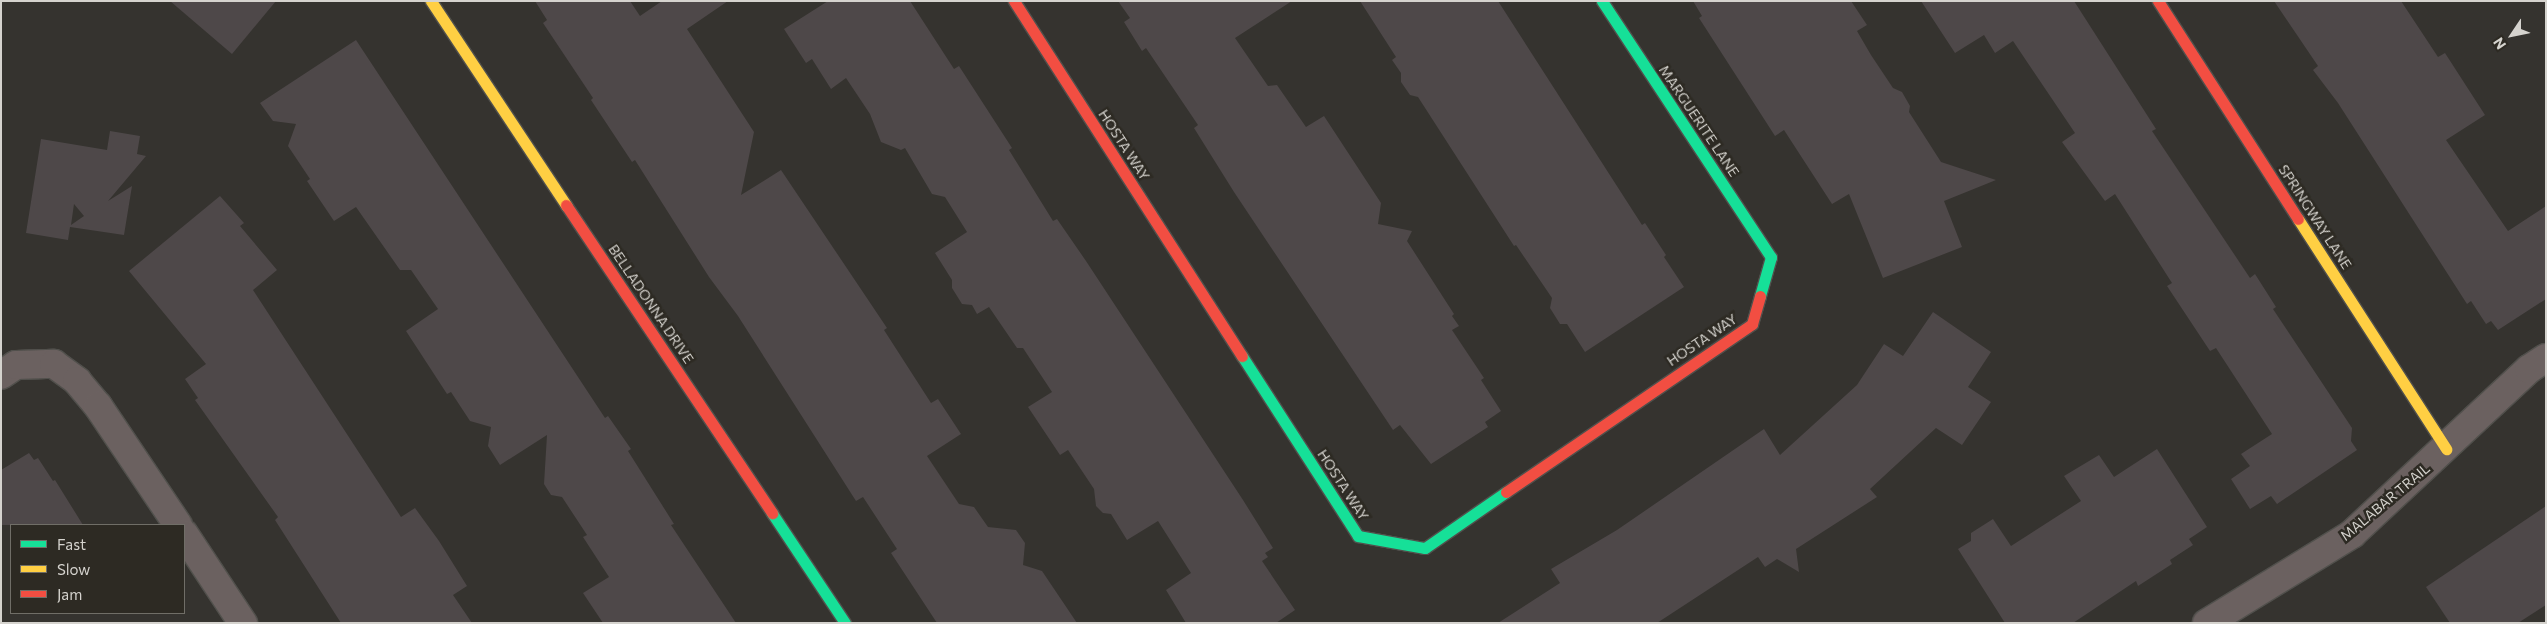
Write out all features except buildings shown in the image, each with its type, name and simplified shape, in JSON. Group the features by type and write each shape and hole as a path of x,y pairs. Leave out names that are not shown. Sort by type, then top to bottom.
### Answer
{"street":[{"name":"BELLADONNA DRIVE","path":"431,1 845,623"},
{"name":"HOSTA WAY","path":"1014,1 1358,536 1425,548 1752,324 1771,257"},
{"name":"MARGUERITE LANE","path":"1602,1 1771,257"},
{"name":"SPRINGWAY LANE","path":"2158,1 2446,449"},
{"name":"MALABAR TRAIL","path":"2207,623 2352,534 2446,449 2530,369 2546,358"},
{"path":"1,375 16,365 54,364 77,381 98,406 177,524"},
{"path":"185,536 243,623"}],"traffic: fast":[{"path":"1602,1 1771,257 1760,296"},
{"path":"1242,356 1358,536 1425,548 1506,492"},
{"path":"772,513 845,623"}],"traffic: slow":[{"path":"431,1 566,205"},
{"path":"2298,219 2446,449"}],"traffic: jam":[{"path":"1014,1 1242,356"},
{"path":"2158,1 2298,219"},
{"path":"566,205 772,513"},
{"path":"1506,492 1752,324 1760,296"}]}
